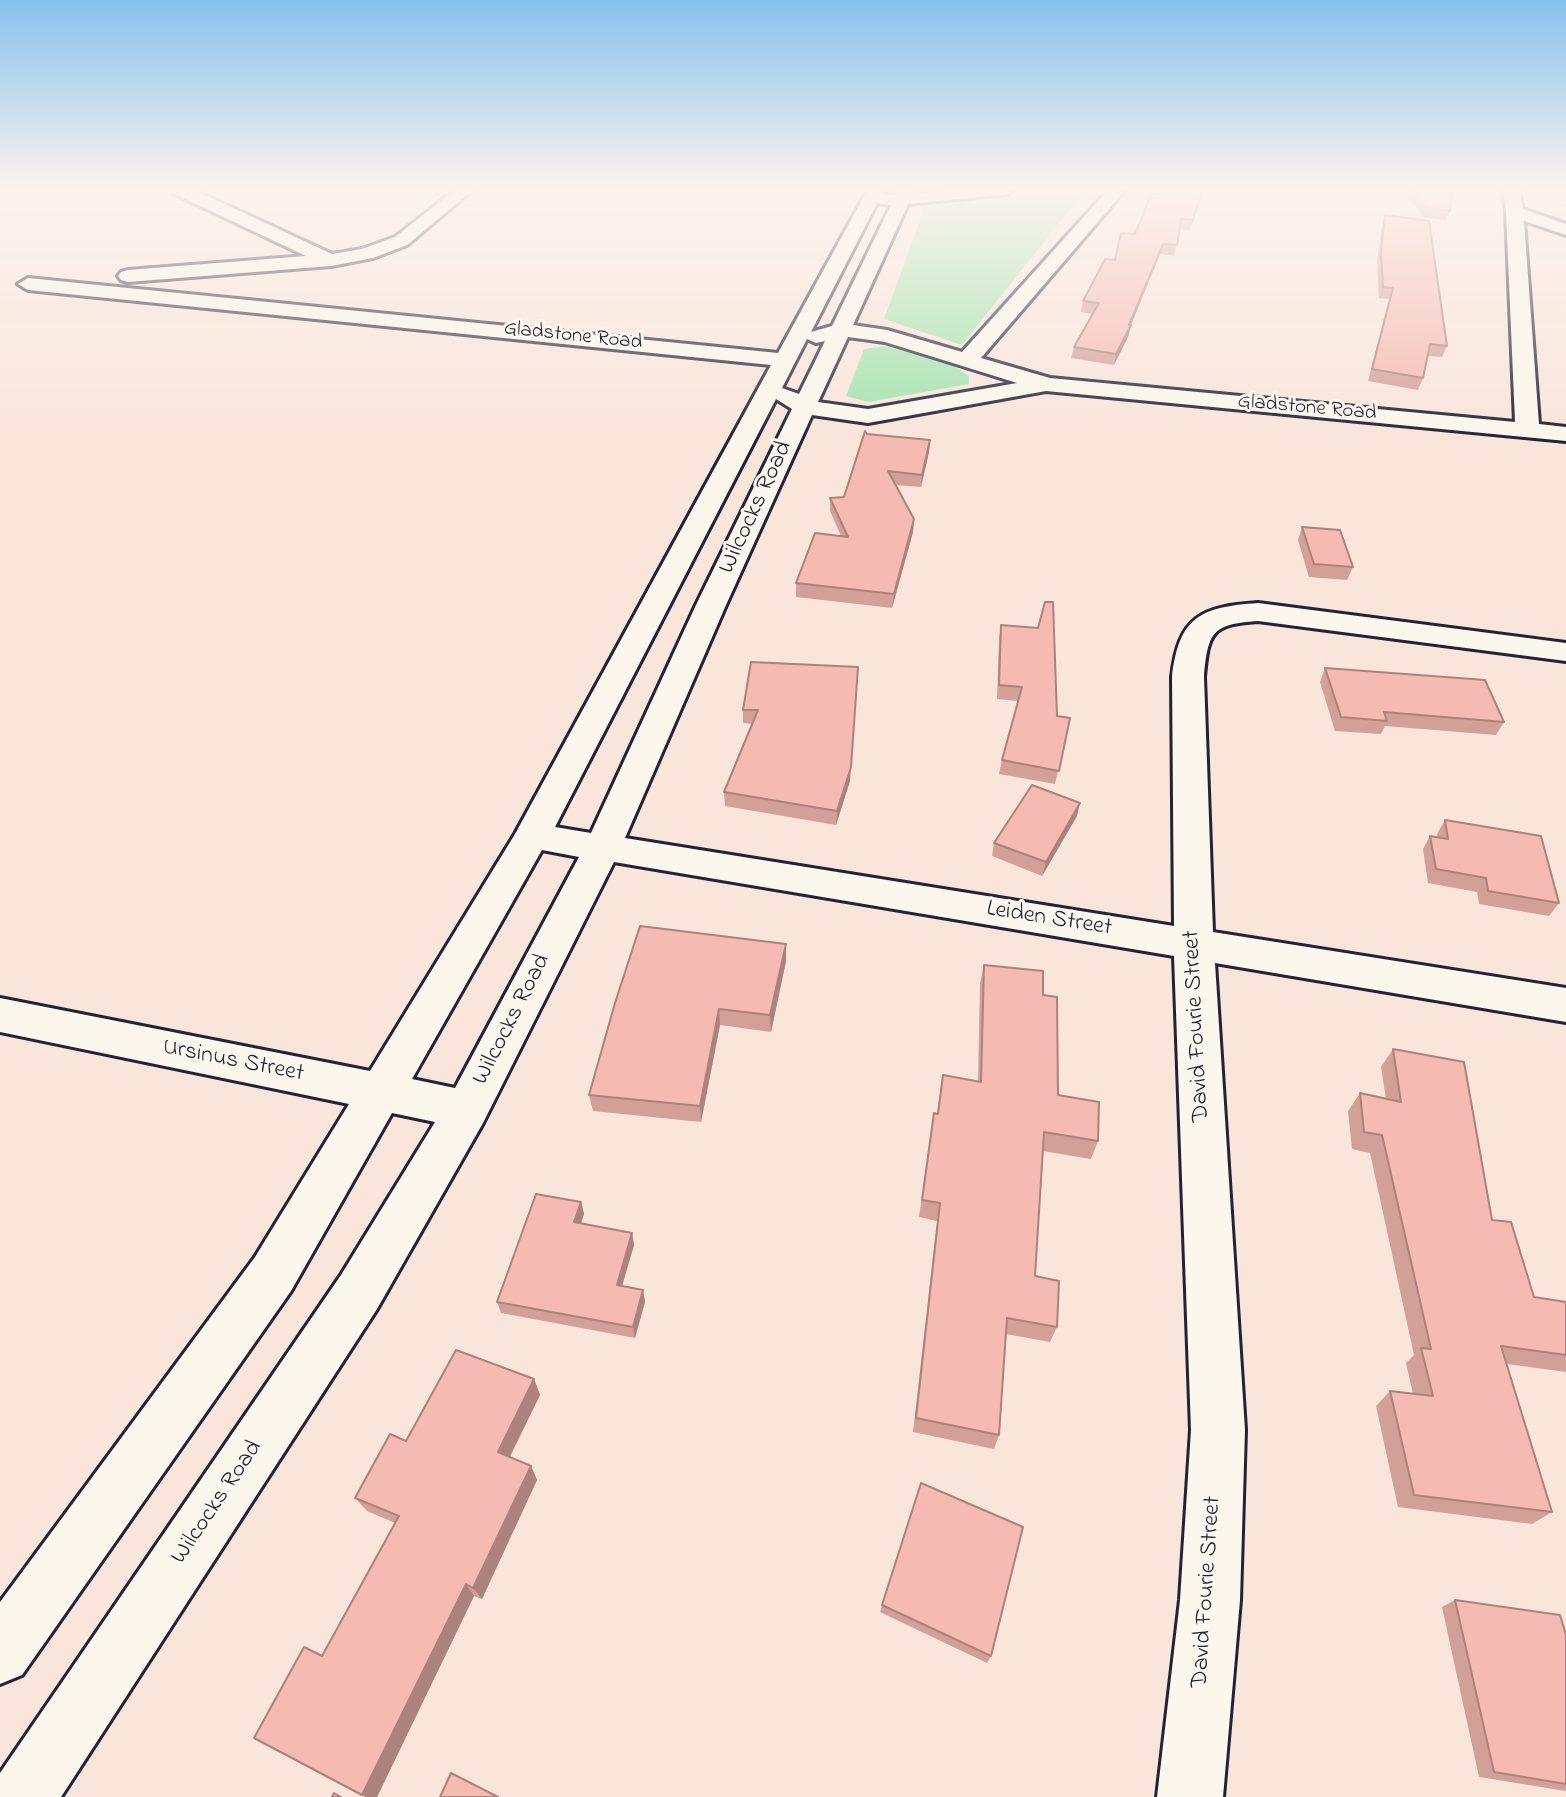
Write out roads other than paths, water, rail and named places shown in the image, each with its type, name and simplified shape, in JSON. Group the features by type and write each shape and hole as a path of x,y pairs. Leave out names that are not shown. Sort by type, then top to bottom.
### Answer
{"street":[{"name":"Gladstone Road","path":"171,273 19,285 552,335 787,374 868,416 1048,385"},
{"name":"Wilcocks Road","path":"0,1653 273,1274 532,836 659,601 844,273"},
{"name":"Wilcocks Road","path":"23,1797 359,1292 467,1110 602,849 710,605 787,374 841,330 861,273"},
{"path":"965,362 1044,273"},
{"path":"1519,273 1527,430"},
{"path":"311,312 331,296"},
{"name":"Gladstone Road","path":"787,374 841,330 887,336 965,362 1048,385 1566,434"},
{"path":"659,601 710,605"},
{"name":"David Fourie Street","path":"1189,1797 1210,1600 1218,1430 1194,944 1188,677 1191,646 1196,634 1210,618 1233,613 1258,612 1566,652"},
{"name":"Leiden Street","path":"532,836 1566,1005"},
{"name":"Ursinus Street","path":"0,1015 467,1110"}]}
